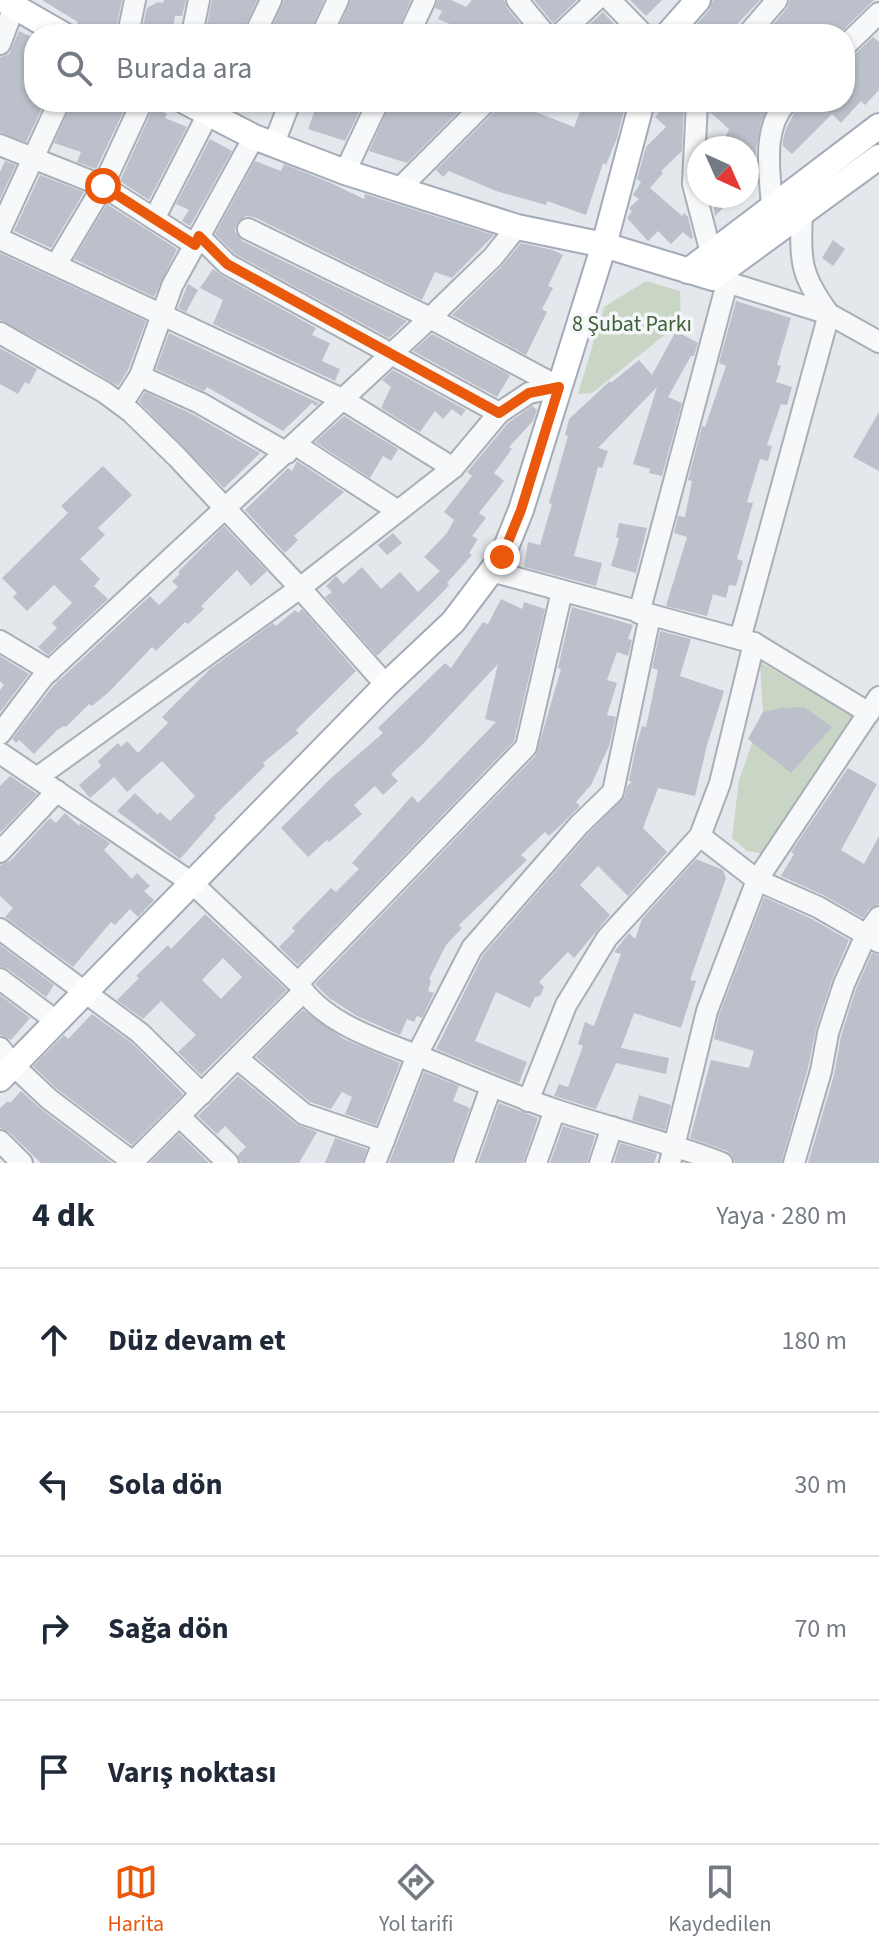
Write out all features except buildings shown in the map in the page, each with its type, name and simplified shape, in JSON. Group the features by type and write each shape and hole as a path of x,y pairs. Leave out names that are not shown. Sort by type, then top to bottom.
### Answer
{"main road":[{"path":"677,24 698,0"},
{"path":"19,5 47,24"},
{"path":"216,112 264,142 398,190 517,227 604,245 720,280 802,213 879,157"},
{"path":"5,1064 56,1021 386,685 453,622 502,557 521,510 604,245 639,112"},
{"path":"688,271 879,126"}],"street":[{"path":"130,24 135,0"},
{"path":"194,24 199,0"},
{"path":"260,24 271,0"},
{"path":"327,24 338,0"},
{"path":"415,24 425,0"},
{"path":"517,0 537,24"},
{"path":"571,24 596,0"},
{"path":"610,0 633,24"},
{"path":"757,24 777,0"},
{"path":"0,44 19,5"},
{"path":"855,36 879,13"},
{"path":"0,230 54,112"},
{"path":"56,265 103,186 137,112"},
{"path":"154,219 216,112"},
{"path":"122,404 140,376 172,286 197,241 284,112"},
{"path":"345,172 373,112"},
{"path":"398,190 476,112"},
{"path":"697,112 693,184 711,253"},
{"path":"772,207 768,151 779,112"},
{"path":"0,145 103,186 154,219 197,241 227,264 499,413"},
{"path":"528,1101 566,1005 607,938 700,836 720,783 747,641 829,314 803,274 802,213"},
{"path":"0,734 50,671 430,318 493,257 517,227"},
{"path":"248,229 430,318 559,387"},
{"path":"0,239 342,399 453,468"},
{"path":"375,1163 417,1055 457,974 486,929 579,825 613,792 644,615 720,280 829,314 879,342"},
{"path":"0,333 122,404 224,507 386,685"},
{"path":"140,376 291,449 398,511"},
{"path":"38,777 300,588 453,468 499,413 529,393 559,387"},
{"path":"491,571 747,641 874,705 757,880 707,1011 673,1154"},
{"path":"5,1064 133,1163 238,1059 300,988 526,747 562,591"},
{"path":"0,641 50,671"},
{"path":"0,753 192,883 328,1013 371,1039 528,1101 612,1127 673,1154 722,1163"},
{"path":"0,852 57,791"},
{"path":"700,836 757,880 818,907 873,939"},
{"path":"794,1163 844,984 873,939 879,917"},
{"path":"0,929 140,1033 202,1094"},
{"path":"0,979 56,1021"},
{"path":"238,1059 304,1114 384,1141"},
{"path":"464,1163 491,1087"},
{"path":"536,1163 555,1110"},
{"path":"180,1117 228,1163"},
{"path":"600,1163 612,1127"},
{"path":"0,1141 22,1163"}],"green space":[{"name":"8 Şubat Parkı","path":"646,281 680,291 681,322 592,393 578,394 604,307"},
{"path":"760,662 854,716 771,855 747,851 732,838 739,780 763,712"}],"route":[{"path":"103,186 195,245 199,236 227,264 499,413 529,393 559,387 521,510 502,557"}]}
